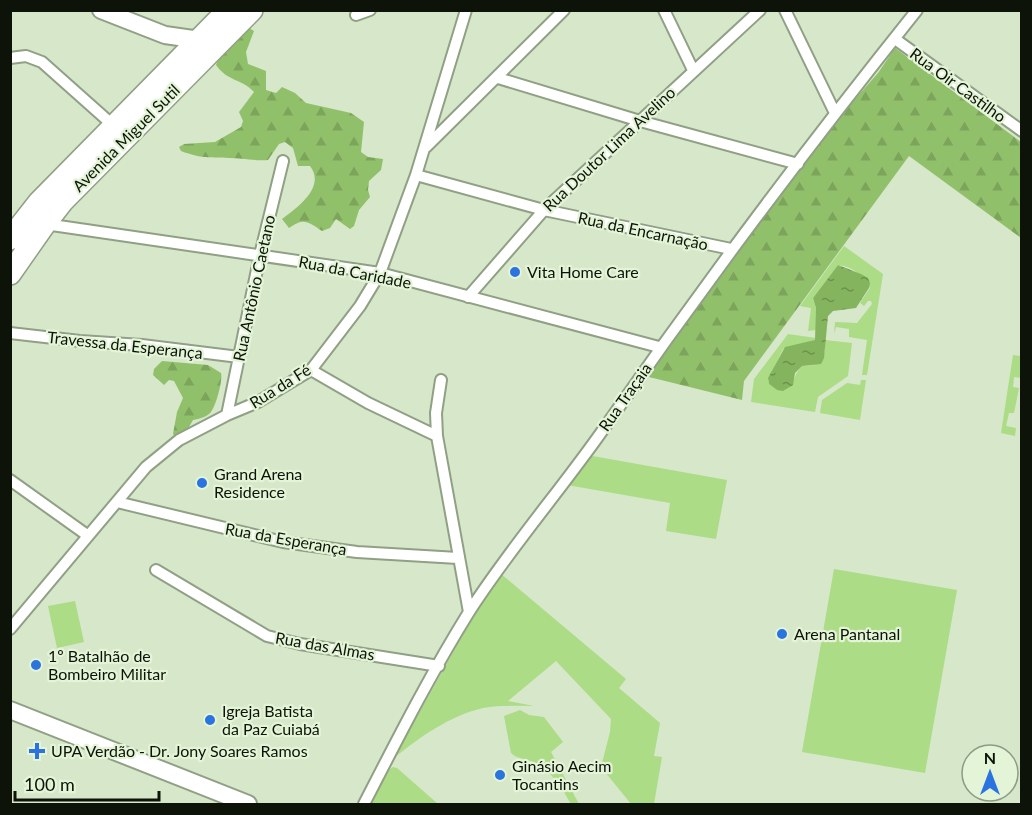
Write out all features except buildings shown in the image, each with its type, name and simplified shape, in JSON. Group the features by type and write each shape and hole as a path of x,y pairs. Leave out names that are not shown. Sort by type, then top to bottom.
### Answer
{"highway":[{"name":"Avenida Miguel Sutil","path":"10,238 39,202 228,10"},
{"name":"Avenida Miguel Sutil","path":"10,274 63,201 252,10"}],"street":[{"path":"101,10 193,47"},
{"path":"356,15 370,10"},
{"name":"Rua da Fé","path":"12,625 146,467 180,440 227,415 258,402 310,370 360,306 380,273 416,176 466,10"},
{"path":"664,10 693,70"},
{"name":"Rua Doutor Lima Avelino","path":"468,297 544,210 760,10"},
{"path":"785,10 835,113"},
{"name":"Rua Traçaia","path":"364,804 469,612 604,429 731,249 914,12"},
{"path":"424,149 498,78 558,13"},
{"name":"Rua Oir Castilho","path":"895,39 1022,131"},
{"path":"10,58 26,56 42,62 115,127"},
{"path":"498,78 640,121 798,164"},
{"name":"Rua Antônio Caetano","path":"227,415 260,255 283,161"},
{"name":"Rua da Encarnação","path":"416,176 544,210 731,249"},
{"name":"Rua da Caridade","path":"45,224 380,273 660,347"},
{"name":"Travessa da Esperança","path":"10,333 80,342 142,345 239,357"},
{"path":"310,370 368,403 437,436"},
{"path":"441,380 436,413 437,436 469,612"},
{"path":"10,480 87,535"},
{"name":"Rua da Esperança","path":"117,502 283,542 357,552 458,558"},
{"name":"Rua das Almas","path":"156,570 267,636 300,644 439,666"},
{"path":"15,713 248,804"}],"shaded area":[{"path":"844,246 883,274 867,375 862,375 867,340 849,337 849,329 836,327 834,334 835,322 857,323 872,304 871,301 864,306 860,303 870,288 861,276 849,268 838,265 813,298 816,308 816,330 808,331 811,308 800,306"},
{"path":"788,334 816,338 814,341 783,349 768,380 769,384 777,390 791,385 802,366 814,365 825,351 825,340 852,343 848,376 818,397 815,412 751,402 754,379"},
{"path":"1013,355 1021,356 1021,378 1014,377 1013,387 1019,388 1014,413 1009,413 1006,426 1016,428 1015,436 1001,433"},
{"path":"861,380 866,380 860,420 820,413 822,400 847,383 860,385"},
{"path":"587,455 727,480 716,539 666,531 670,503 567,485"},
{"path":"834,569 957,590 925,773 802,752"},
{"path":"500,573 626,679 619,688 660,723 654,756 662,757 654,804 631,804 601,767 611,719 556,661 508,701 534,706 495,706 458,716 414,742 394,758 475,613"},
{"path":"75,601 84,642 57,648 48,606"},
{"path":"520,710 529,715 544,717 563,742 551,752 579,804 571,804 551,775 539,765 511,753 504,716"},
{"path":"393,767 438,804 369,804 387,771"}],"green space":[{"path":"249,28 254,31 246,52 248,64 266,71 266,90 276,93 282,87 295,93 306,103 351,113 364,122 361,152 368,157 383,159 381,170 369,181 370,197 359,210 354,226 350,229 336,219 330,228 322,231 306,222 289,228 282,219 308,196 315,181 310,166 298,166 293,148 285,142 279,144 268,160 205,157 181,151 179,147 184,144 215,142 241,127 243,121 239,112 254,92 225,74 216,65 220,55"},
{"path":"895,48 1021,142 1021,238 909,156 744,381 742,400 645,376 835,122 878,73"},
{"path":"162,361 208,365 221,373 219,393 211,412 193,420 189,427 176,437 173,434 177,412 183,398 174,381 169,380 164,385 153,375 154,369"}],"water":[{"path":"838,265 868,278 869,288 856,308 833,311 828,316 824,358 821,364 802,366 795,373 793,385 783,391 777,390 769,384 768,378 785,347 815,340 816,308 813,298"}],"place":[{"name":"Vita Home Care","path":"515,272"},
{"name":"Grand Arena Residence","path":"202,483"},
{"name":"Arena Pantanal","path":"782,634"},
{"name":"1º Batalhão de Bombeiro Militar","path":"36,665"},
{"name":"Igreja Batista da Paz Cuiabá","path":"210,720"},
{"name":"UPA Verdão - Dr. Jony Soares Ramos","path":"37,751"},
{"name":"Ginásio Aecim Tocantins","path":"500,775"}]}
